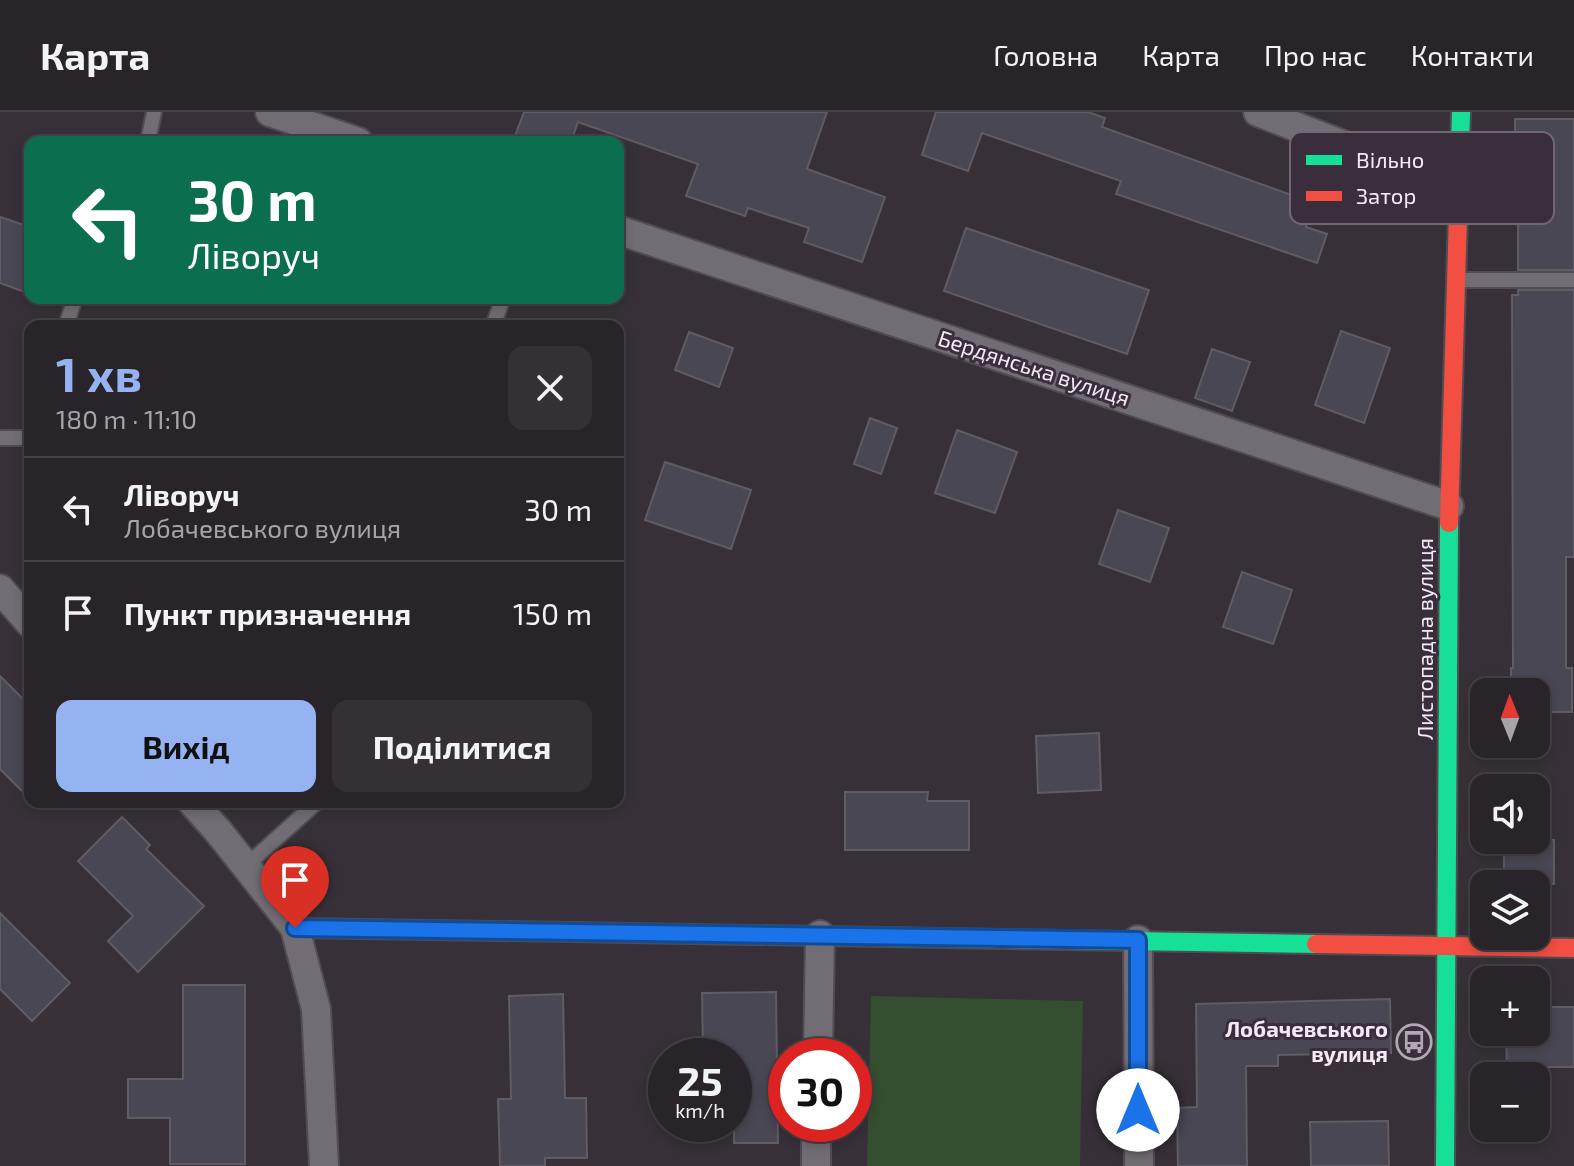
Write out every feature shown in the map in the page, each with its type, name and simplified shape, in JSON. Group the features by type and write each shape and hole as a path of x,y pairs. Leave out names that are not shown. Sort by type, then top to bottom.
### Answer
{"street":[{"path":"270,112 340,136"},
{"path":"1258,112 1310,132"},
{"name":"Листопадна вулиця","path":"1460,132 1461,112"},
{"name":"Листопадна вулиця","path":"1445,1166 1449,506 1457,224"},
{"name":"Бердянська вулиця","path":"624,232 1449,506"},
{"path":"3,598 24,617"},
{"path":"197,808 295,928 316,1009 324,1166"},
{"path":"295,928 1574,948"},
{"path":"818,1038 820,935"},
{"path":"1138,940 1139,1166"},
{"path":"816,1142 816,1166"}],"lane":[{"path":"149,136 154,112"},
{"path":"1456,280 1574,280"},
{"path":"0,438 24,438"},
{"path":"246,866 310,808"}],"green space":[{"path":"871,996 1083,1001 1080,1166 867,1166 868,1142 872,1142"}],"building":[{"path":"524,112 827,112 807,169 885,197 862,262 804,242 809,228 748,208 745,216 686,196 698,164 624,136 578,122 573,136 515,136"},
{"path":"936,112 1088,112 1105,118 1102,127 1290,194 1290,224 1307,224 1306,227 1327,234 1317,263 1116,194 1121,181 982,133 968,171 922,155"},
{"path":"1515,119 1574,119 1574,270 1518,270 1518,224 1554,224 1554,132 1515,132"},
{"path":"0,217 24,225 24,292 0,283"},
{"path":"966,228 1149,290 1127,354 944,291"},
{"path":"1518,290 1574,290 1574,557 1566,557 1566,668 1572,668 1572,712 1550,712 1550,678 1511,678 1512,295 1518,295"},
{"path":"1341,331 1390,348 1364,423 1315,405"},
{"path":"689,332 733,348 719,387 675,370"},
{"path":"1212,349 1250,362 1232,411 1195,398"},
{"path":"870,418 897,428 881,474 854,464"},
{"path":"957,430 1017,452 995,513 935,493"},
{"path":"665,462 751,490 731,549 645,520"},
{"path":"1118,510 1169,528 1150,582 1099,564"},
{"path":"1242,572 1292,590 1273,644 1223,627"},
{"path":"0,676 24,700 24,793 0,769"},
{"path":"1099,733 1101,790 1038,793 1036,736"},
{"path":"845,792 928,792 927,801 969,801 969,850 845,850"},
{"path":"122,817 150,845 146,849 204,906 138,972 108,941 133,916 78,861"},
{"path":"1550,840 1554,840 1554,884 1550,884 1550,870 1504,870 1504,854 1550,854"},
{"path":"0,913 70,983 32,1021 0,989"},
{"path":"183,985 245,985 245,1164 170,1164 170,1118 128,1118 128,1079 183,1079"},
{"path":"776,992 777,1038 768,1038 768,1142 778,1143 734,1143 752,1142 752,1038 703,1038 702,993"},
{"path":"563,994 565,1098 586,1098 587,1158 545,1158 545,1166 500,1166 498,1099 511,1099 509,996"},
{"path":"1390,999 1391,1053 1278,1055 1278,1066 1246,1066 1247,1166 1178,1166 1177,1108 1197,1107 1196,1004"},
{"path":"1550,1007 1574,1007 1574,1067 1550,1067 1550,1062 1507,1062 1506,1046 1550,1046"},
{"path":"1388,1121 1389,1166 1311,1166 1310,1122"}],"traffic: fast":[{"path":"1460,132 1461,112"},
{"path":"1445,1166 1449,523"},
{"path":"569,932 1316,944"}],"traffic: jam":[{"path":"1449,523 1458,224"},
{"path":"295,928 569,932"},
{"path":"1316,944 1574,948"}],"place":[{"name":"Лобачевського вулиця","path":"1414,1042"}],"route":[{"path":"295,928 1138,940 1138,1110"}]}
